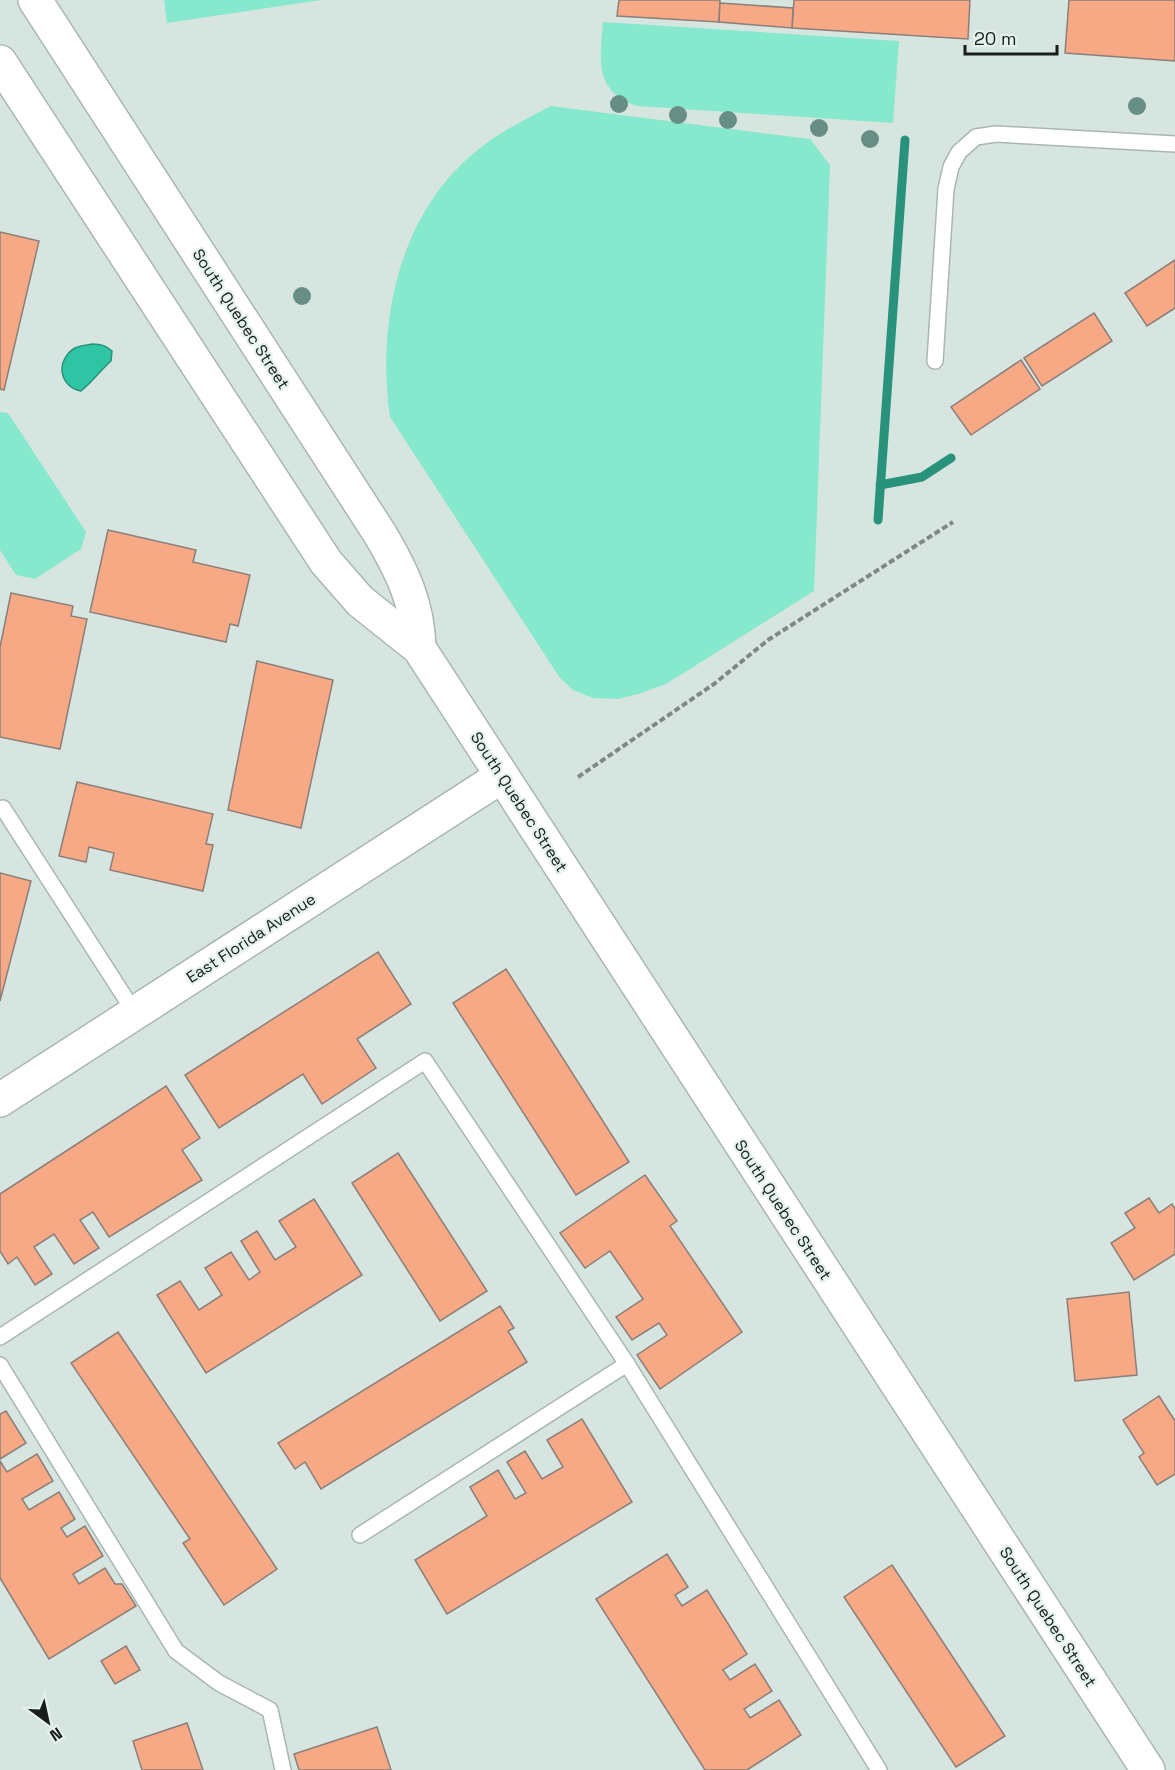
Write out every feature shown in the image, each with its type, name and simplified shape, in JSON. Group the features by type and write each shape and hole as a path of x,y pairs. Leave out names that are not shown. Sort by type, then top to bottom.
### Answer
{"main road":[{"name":"South Quebec Street","path":"35,0 380,534 410,589 418,619 420,648"},
{"name":"South Quebec Street","path":"0,62 326,562 360,601 420,648 1148,1770"},
{"name":"East Florida Avenue","path":"0,1100 502,776"}],"lane":[{"path":"935,361 948,177 954,158 963,147 976,136 996,134 1175,144"},
{"path":"0,810 3,808 135,1013"},
{"path":"0,1337 425,1061 627,1364 879,1770"},
{"path":"360,1535 627,1364"},
{"path":"0,1365 176,1651 219,1683 270,1710 284,1770"}],"path":[{"path":"578,777 714,684 768,640 952,522"}],"shaded area":[{"path":"164,0 321,0 167,23"},
{"path":"603,22 899,41 893,123 637,106 623,100 606,83 601,61"},
{"path":"551,106 810,139 830,165 814,591 666,684 618,699 593,698 573,690 560,678 390,417 387,342 391,305 400,268 414,233 432,200 455,171 492,139"},
{"path":"99,344 112,351 111,361 81,391 64,379 62,366 64,359 75,348"},
{"path":"0,412 8,413 86,532 81,549 35,579 16,575 0,550"}],"building":[{"path":"619,0 720,0 719,22 617,16"},
{"path":"794,0 970,0 968,39 792,28"},
{"path":"1069,0 1175,0 1175,61 1065,53"},
{"path":"720,3 793,8 792,28 719,22"},
{"path":"0,232 39,241 4,390 0,389"},
{"path":"1175,260 1175,308 1147,326 1125,293"},
{"path":"1094,313 1112,341 1042,386 1024,358"},
{"path":"1021,360 1040,389 971,435 951,407"},
{"path":"108,530 196,550 193,562 250,575 238,626 230,624 226,642 90,612"},
{"path":"11,593 73,606 71,616 87,619 60,749 0,737 0,647"},
{"path":"257,661 333,680 301,828 228,810"},
{"path":"77,782 213,814 206,844 213,845 203,891 110,870 114,853 89,847 86,862 59,856"},
{"path":"0,873 31,881 0,1001"},
{"path":"378,952 411,1004 357,1039 376,1068 322,1104 303,1074 219,1128 185,1075"},
{"path":"506,969 629,1162 576,1195 453,1003"},
{"path":"166,1086 200,1138 182,1150 202,1180 109,1237 93,1212 80,1220 99,1248 74,1264 54,1234 34,1247 52,1274 35,1285 17,1257 8,1264 0,1251 0,1194"},
{"path":"398,1153 487,1291 440,1321 352,1183"},
{"path":"645,1175 677,1221 670,1226 742,1332 660,1389 637,1355 667,1335 659,1323 632,1340 616,1317 643,1299 610,1251 585,1268 560,1233"},
{"path":"1149,1198 1159,1213 1172,1204 1175,1209 1175,1254 1134,1280 1111,1243 1135,1228 1125,1213"},
{"path":"314,1199 362,1275 206,1373 157,1295 180,1281 199,1310 222,1295 205,1268 231,1252 249,1280 260,1272 241,1241 257,1231 275,1260 296,1247 279,1221"},
{"path":"1129,1292 1137,1375 1075,1381 1067,1299"},
{"path":"500,1306 514,1328 508,1331 527,1362 321,1489 305,1462 295,1469 278,1443"},
{"path":"118,1332 277,1569 224,1605 183,1543 190,1539 71,1363"},
{"path":"1159,1396 1175,1421 1175,1474 1157,1485 1139,1457 1144,1453 1123,1420"},
{"path":"6,1411 26,1443 0,1459 0,1414"},
{"path":"582,1419 632,1502 447,1614 415,1560 487,1516 470,1487 498,1470 515,1499 526,1493 507,1462 525,1451 542,1479 563,1467 547,1440"},
{"path":"37,1454 53,1481 22,1499 29,1510 59,1492 75,1519 61,1528 67,1537 85,1526 103,1556 73,1574 79,1584 105,1568 115,1584 122,1584 136,1606 49,1659 0,1578 0,1461 7,1472"},
{"path":"667,1554 688,1587 675,1595 682,1606 707,1590 747,1654 723,1670 730,1680 755,1664 772,1691 744,1709 750,1718 779,1700 801,1735 747,1770 705,1770 596,1599"},
{"path":"892,1565 1005,1736 956,1767 844,1597"},
{"path":"126,1646 140,1670 115,1684 101,1661"},
{"path":"187,1723 203,1770 142,1770 133,1741"},
{"path":"377,1727 391,1770 299,1770 294,1754"}],"waterway":[{"path":"878,520 905,140"},
{"path":"880,485 922,477 951,458"}]}
